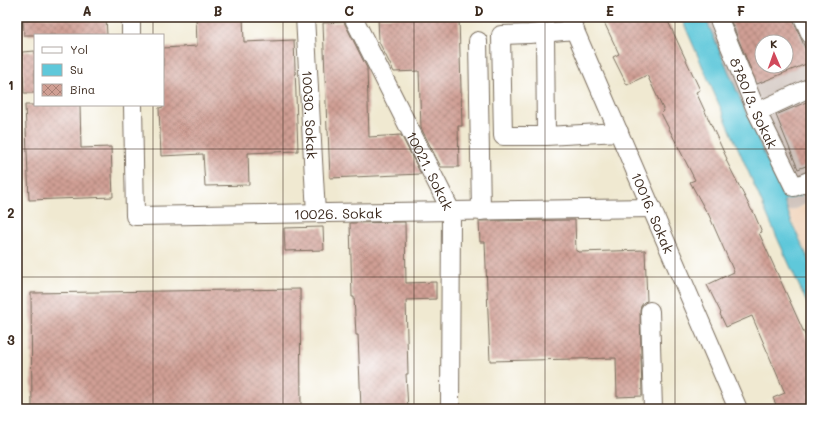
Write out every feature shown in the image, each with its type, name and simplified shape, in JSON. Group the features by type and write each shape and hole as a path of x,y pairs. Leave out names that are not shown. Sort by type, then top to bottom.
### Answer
{"street":[{"path":"131,17 131,34"},
{"name":"10030. Sokak","path":"305,17 316,214"},
{"name":"10021. Sokak","path":"354,17 451,211 450,409"},
{"name":"8780/3. Sokak","path":"718,17 757,112 794,187 811,180"},
{"path":"803,17 811,35"},
{"path":"572,23 545,33 500,35 503,136 546,136 619,132"},
{"name":"10016. Sokak","path":"572,23 738,409"},
{"path":"545,33 546,136"},
{"path":"478,40 481,211"},
{"path":"757,112 811,87"},
{"name":"10026. Sokak","path":"133,106 135,216 652,208"},
{"path":"650,311 653,409"}],"shaded area":[{"path":"705,17 811,17 811,202 788,212"},
{"path":"811,203 811,262 788,212"}],"water":[{"path":"681,17 705,17 783,198 792,223 811,264 811,312 775,233"}],"building":[{"path":"23,17 106,17 107,34 24,35"},
{"path":"196,17 243,17 244,42 294,40 298,151 248,153 249,185 205,186 203,154 161,156 159,108 164,106 164,48 197,46"},
{"path":"378,17 459,17 462,126 458,126 459,167 441,167 421,128 419,71 394,72 379,42"},
{"path":"611,17 666,17 700,90 696,92 727,159 726,160 753,211 762,232 759,233 811,348 811,409 795,409 793,404 782,409 778,409 773,398 785,393 752,316 726,327 720,314 721,313 707,285 734,272 708,213 690,182 695,180 661,113 664,111 647,75 627,85 613,57 619,54 603,20"},
{"path":"729,17 792,17 811,62 794,69 794,34 754,34 754,74 782,74 757,84"},
{"path":"344,22 367,68 369,137 401,135 421,174 330,178 323,23"},
{"path":"34,51 34,93 24,93 22,52"},
{"path":"811,100 811,164 798,169 776,115"},
{"path":"25,105 80,106 81,148 111,147 113,197 29,200"},
{"path":"575,220 576,251 645,250 647,301 641,306 640,311 642,396 617,397 616,358 490,361 485,242 480,242 479,221"},
{"path":"405,222 406,283 436,282 436,299 406,300 408,374 406,374 408,409 361,409 358,335 356,335 354,297 352,297 350,223"},
{"path":"323,227 324,250 285,251 284,228"},
{"path":"300,289 301,409 32,409 31,293"}],"waterway":[{"path":"783,198 799,194"}]}
